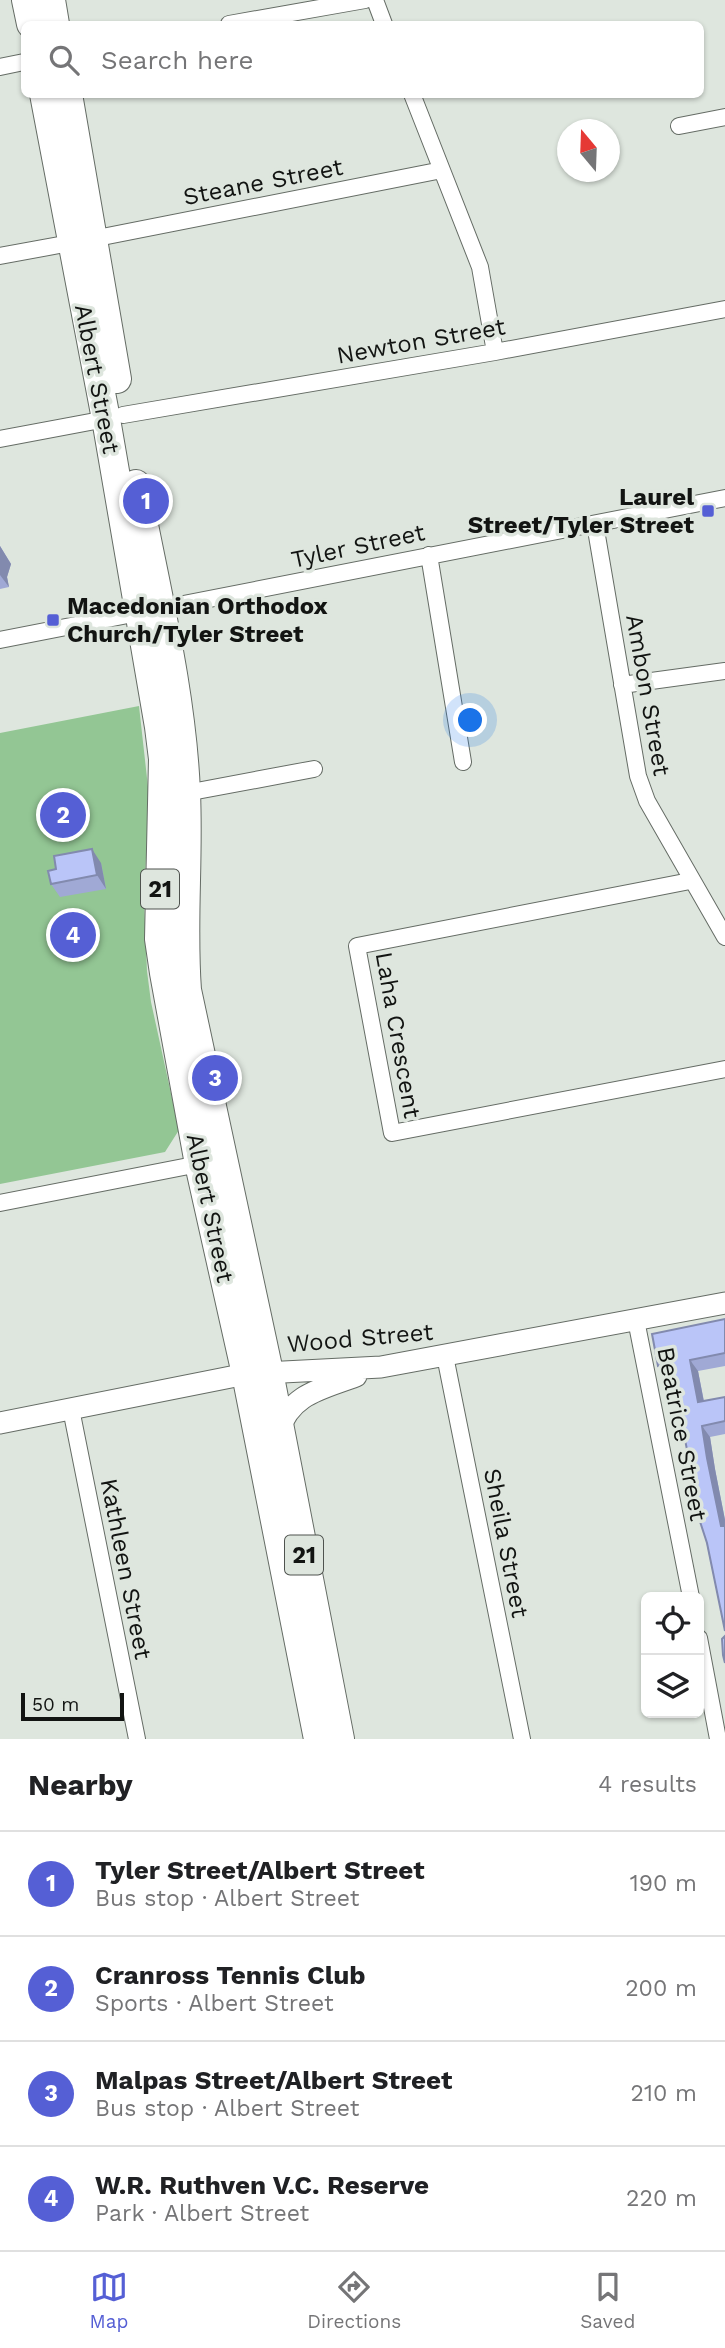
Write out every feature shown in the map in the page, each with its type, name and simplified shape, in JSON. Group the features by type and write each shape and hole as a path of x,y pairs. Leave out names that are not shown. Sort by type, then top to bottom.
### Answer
{"highway":[{"path":"26,0 30,21"},
{"path":"51,0 54,21"},
{"name":"Albert Street","path":"45,98 81,241 149,612 163,759 171,940 211,1162 257,1373 314,1661 340,1739"},
{"name":"Albert Street","path":"68,98 81,241"},
{"name":"Albert Street","path":"149,612 175,692 186,793 171,940"},
{"name":"Albert Street","path":"257,1373 279,1431 314,1661 318,1739"}],"street":[{"path":"246,21 365,0"},
{"path":"375,0 383,21"},
{"path":"0,67 21,63"},
{"path":"414,98 480,267 495,352"},
{"path":"679,126 725,117"},
{"name":"Steane Street","path":"0,256 442,170"},
{"name":"Newton Street","path":"0,439 725,309"},
{"name":"Tyler Street","path":"0,640 725,498"},
{"name":"Ambon Street","path":"595,524 638,776 647,801 690,881 725,937"},
{"path":"429,555 463,762"},
{"path":"622,685 725,671"},
{"path":"186,793 314,769"},
{"name":"Laha Crescent","path":"690,881 357,946 393,1133 725,1069"},
{"path":"0,1203 211,1162"},
{"name":"Wood Street","path":"0,1423 257,1373 381,1367 725,1303"},
{"name":"Beatrice Street","path":"636,1320 690,1592"},
{"name":"Sheila Street","path":"445,1356 522,1739"},
{"path":"279,1431 284,1413 292,1404 381,1367"},
{"name":"Kathleen Street","path":"71,1409 137,1739"},
{"path":"702,1655 718,1739"}],"green space":[{"path":"139,706 149,796 144,899 147,971 151,1002 179,1130 165,1152 0,1184 0,733"}],"building":[{"path":"92,849 97,875 51,884 48,871 56,869 54,856"},
{"path":"725,1319 725,1353 690,1360 698,1402 725,1397 725,1421 702,1426 721,1526 725,1526 725,1631 707,1543 692,1497 690,1485 694,1483 675,1392 672,1392 666,1364 658,1366 652,1334"},
{"path":"725,1636 725,1663 722,1639"}],"place":[{"name":"Tyler Street/Albert Street","path":"146,501"},
{"name":"Laurel Street/Tyler Street","path":"708,511"},
{"name":"Macedonian Orthodox Church/Tyler Street","path":"53,620"},
{"name":"Cranross Tennis Club","path":"63,815"},
{"name":"W.R. Ruthven V.C. Reserve","path":"73,935"},
{"name":"Malpas Street/Albert Street","path":"215,1078"}]}
